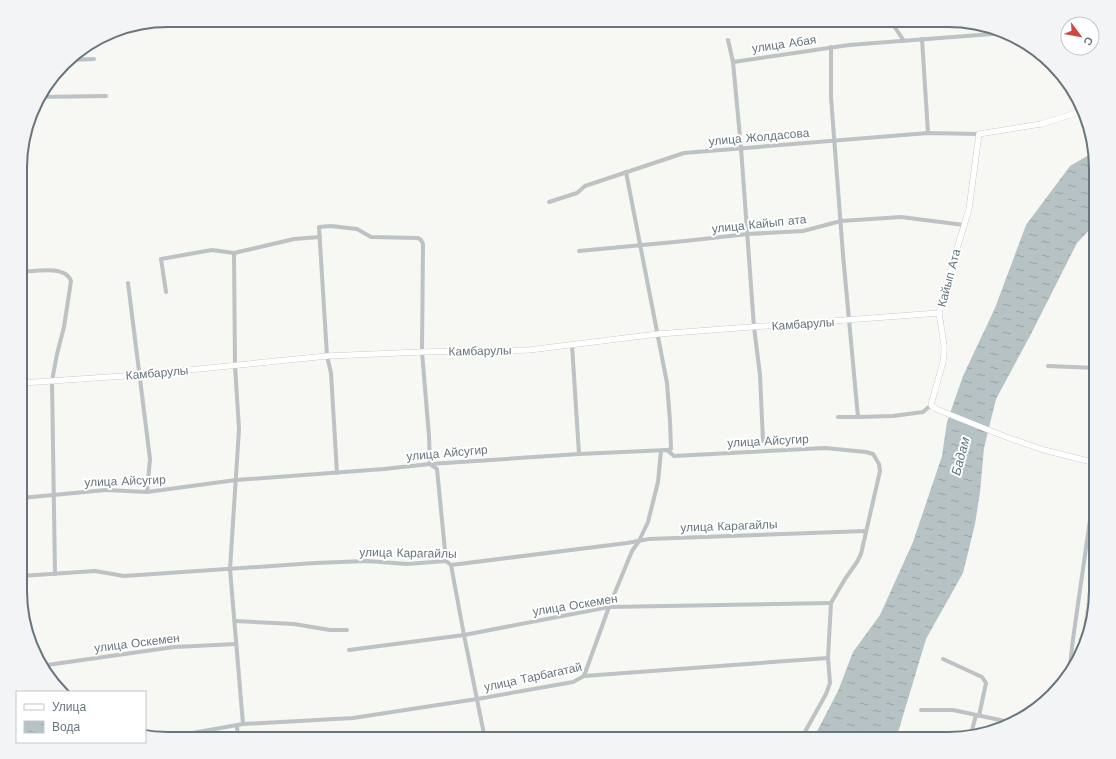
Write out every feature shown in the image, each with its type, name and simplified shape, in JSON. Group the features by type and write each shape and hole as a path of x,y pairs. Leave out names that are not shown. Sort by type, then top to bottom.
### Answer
{"street":[{"path":"895,27 904,40"},
{"name":"улица Абая","path":"733,62 831,47 993,34"},
{"path":"922,39 928,133"},
{"path":"728,40 733,62 741,148 754,327 760,375 763,441"},
{"path":"831,47 835,140 858,417"},
{"path":"78,60 94,59"},
{"path":"46,97 106,96"},
{"path":"979,134 1041,124 1077,113"},
{"name":"улица Жолдасова","path":"549,202 577,193 585,186 684,153 928,133 979,134"},
{"name":"Кайып Ата","path":"931,405 944,353 939,313 970,203 979,134"},
{"path":"626,172 667,383 671,450 667,450"},
{"name":"улица Кайып ата","path":"579,251 685,242 748,234 803,231 841,221 901,217 964,225"},
{"path":"337,473 331,373 327,356 319,227 331,226 357,229 371,237 418,238 423,244 422,352 430,464 436,469 446,562"},
{"path":"166,292 161,259 212,250 234,253 267,244 294,239 320,237"},
{"path":"234,253 235,366 239,429 230,569 243,724"},
{"path":"27,272 52,270 66,273 70,277 71,282 64,327 52,381 55,574"},
{"path":"128,283 150,459 147,492"},
{"name":"Камбарулы","path":"27,383 139,375 327,356 529,350 658,334 939,313"},
{"path":"572,345 579,454"},
{"path":"1048,366 1089,368"},
{"path":"838,417 894,416 923,412 931,405 945,413 1006,437 1044,450 1089,462"},
{"name":"улица Айсугир","path":"27,497 106,490 147,492 236,480 337,473 430,464 579,454 667,450 674,456 825,448 866,452 872,454 879,464 880,471 866,531"},
{"path":"584,676 609,607 632,551 639,541 648,522 654,503 662,451"},
{"path":"1070,661 1089,527"},
{"path":"804,732 826,694 830,683 828,658 831,603 861,554 866,531"},
{"name":"улица Карагайлы","path":"27,576 95,571 124,576 315,563 367,561 407,564 446,562 451,565 649,539 866,531"},
{"path":"451,565 483,732"},
{"name":"улица Оскемен","path":"349,650 464,635 609,607 831,603"},
{"path":"235,621 294,624 330,630 348,630"},
{"name":"улица Оскемен","path":"48,665 161,649 236,644"},
{"name":"улица Тарбагатай","path":"198,732 243,724 353,718 573,682 584,676 828,658"},
{"path":"943,659 982,677 985,680 986,683 972,730"},
{"path":"921,710 953,710 1003,721"},
{"path":"237,726 237,732"}],"shaded area":[{"path":"1089,582 1088,609 1083,633"}],"water":[{"name":"Бадам","path":"1089,155 1089,230 1077,243 996,399 984,448 980,492 975,524 963,573 926,639 898,732 817,732 838,691 853,652 880,615 913,542 942,456 947,422 963,376 995,308 1026,225 1070,166"}]}
